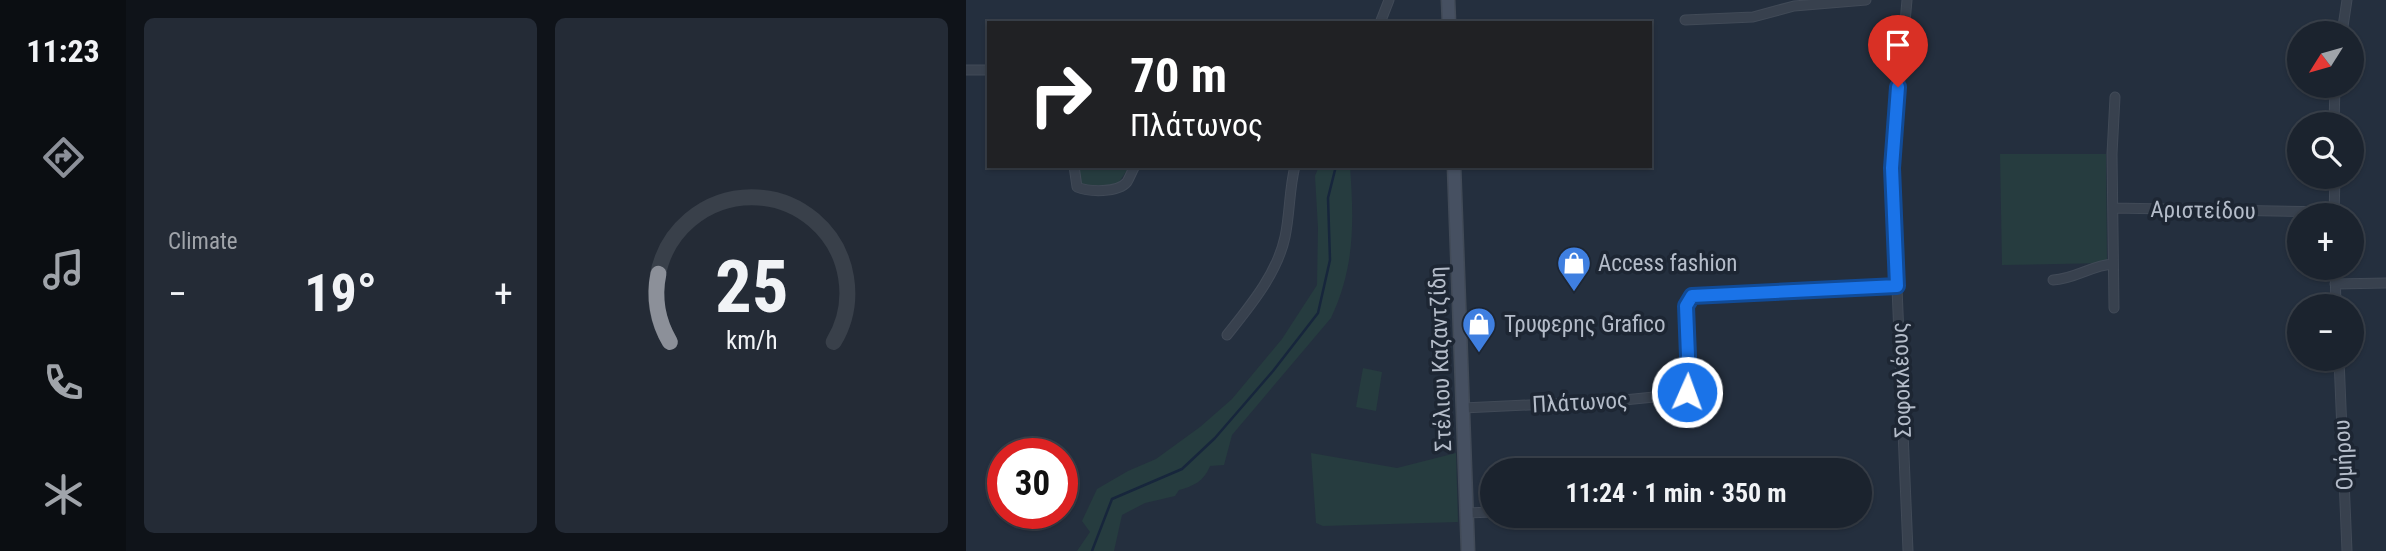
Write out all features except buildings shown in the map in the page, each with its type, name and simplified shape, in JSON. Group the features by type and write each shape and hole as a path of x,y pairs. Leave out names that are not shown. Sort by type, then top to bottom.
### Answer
{"main road":[{"path":"1448,0 1449,21"},
{"name":"Στέλιου Καζαντζίδη","path":"1454,168 1468,551"}],"street":[{"path":"1381,21 1389,0"},
{"path":"1685,20 1753,17 1794,6 1866,0"},
{"name":"Σοφοκλέους","path":"1907,0 1892,152 1908,551"},
{"path":"2344,21 2347,0"},
{"path":"966,69 987,70"},
{"path":"2114,308 2115,97"},
{"path":"1074,168 1077,187 1084,189 1120,188 1134,168"},
{"path":"1227,335 1265,283 1281,250 1295,168"},
{"name":"Αριστείδου","path":"2113,208 2287,213"},
{"path":"2053,281 2070,278 2104,264 2113,264"},
{"path":"2335,280 2335,294"},
{"path":"2335,284 2386,283"},
{"name":"Πλάτωνος","path":"1463,408 1603,402 1685,394 1689,381 1686,306 1692,296 1897,286"},
{"name":"Ομήρου","path":"2340,371 2347,551"},
{"path":"1466,513 1480,512"}],"green space":[{"path":"2000,154 2106,154 2107,263 2002,265"},
{"path":"1077,168 1129,168 1117,185 1080,184"},
{"path":"1318,168 1350,168 1352,225 1349,262 1331,318 1232,435 1224,465 1210,466 1202,479 1179,490 1175,496 1145,503 1122,515 1114,551 1077,551 1090,532 1082,521 1097,489 1156,459 1200,427 1232,399 1282,339 1317,285 1315,176"},
{"path":"1363,368 1382,372 1376,411 1356,407"},
{"path":"1311,453 1397,468 1456,453 1458,522 1323,526 1316,523"}],"waterway":[{"path":"1092,551 1112,499 1182,469 1215,438 1273,371 1318,313 1330,260 1328,198 1336,168"}],"place":[{"name":"Access fashion","path":"1574,293"},
{"name":"Τρυφερης Grafico","path":"1479,354"}],"route":[{"path":"1687,392 1689,381 1686,302 1692,296 1897,286 1892,168 1898,87"}]}
